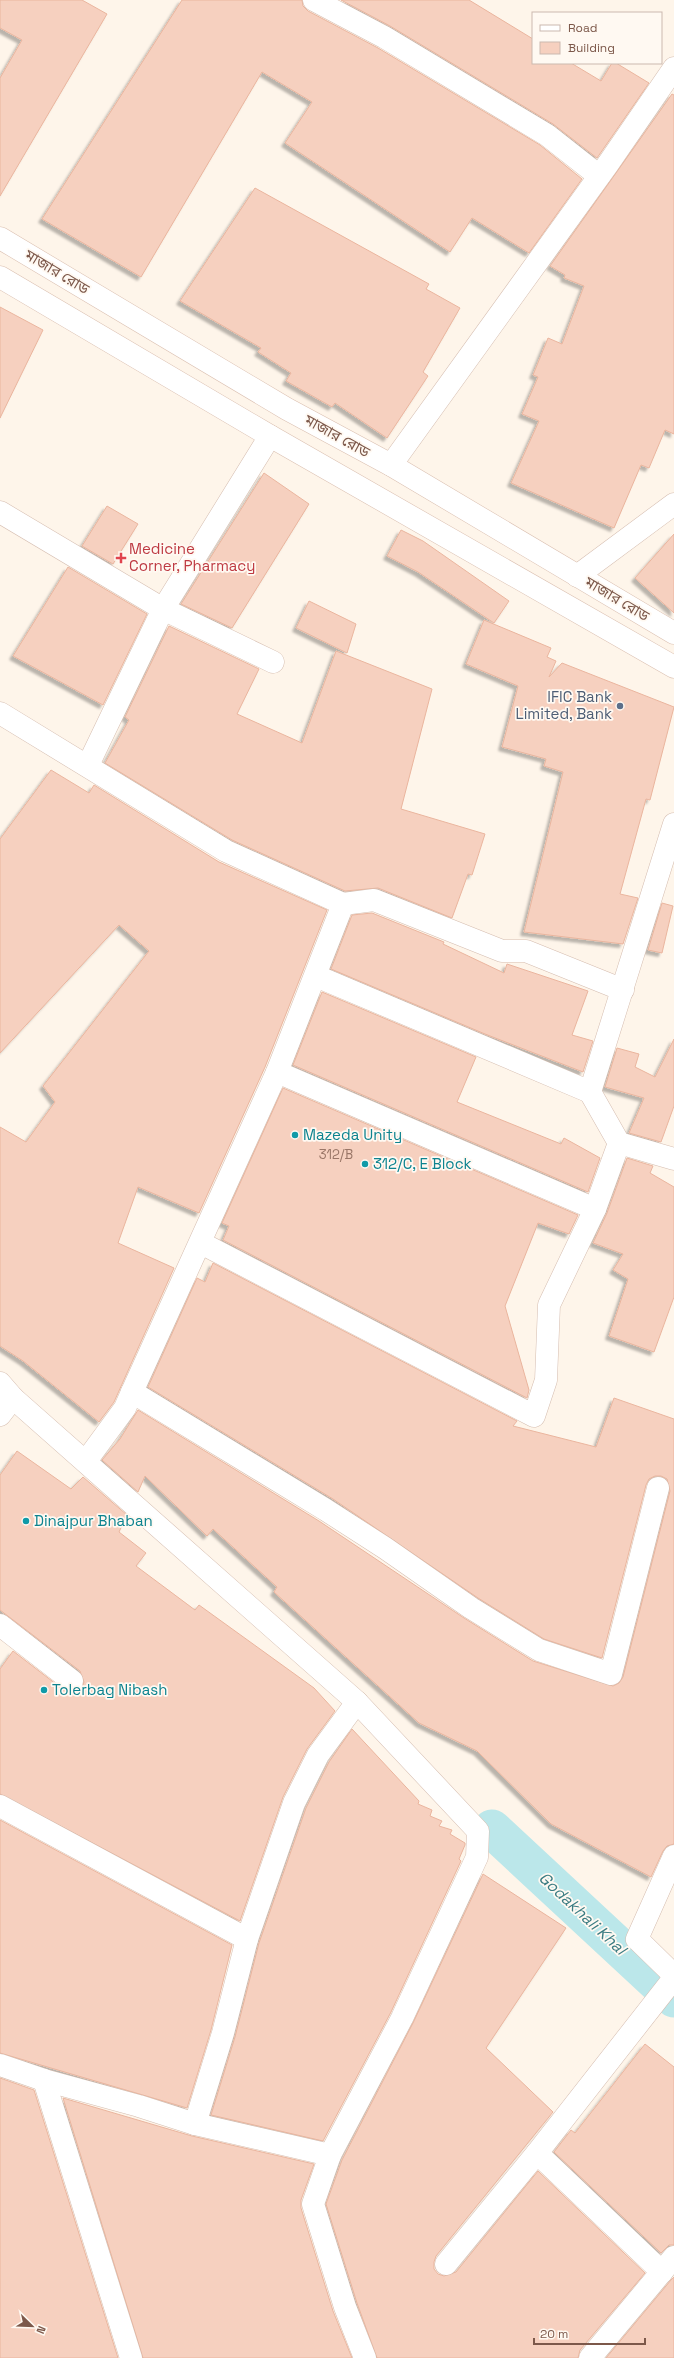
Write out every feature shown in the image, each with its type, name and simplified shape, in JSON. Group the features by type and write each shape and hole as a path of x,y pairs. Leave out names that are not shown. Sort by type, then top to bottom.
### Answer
{"street":[{"path":"314,0 384,37 547,135 599,176"},
{"path":"391,465 599,176 674,68"},
{"name":"মাজার রোড","path":"0,238 287,408 391,465 674,633"},
{"name":"মাজার রোড","path":"0,277 270,436 674,667"},
{"path":"88,765 163,608 270,436"},
{"path":"577,576 674,504"},
{"path":"0,512 163,608 273,662"},
{"path":"0,713 88,765 226,851 343,904 374,900 502,951 526,951 623,990"},
{"path":"590,1092 674,824"},
{"path":"86,1461 125,1408 201,1243 277,1072 343,904"},
{"path":"316,976 590,1092 619,1143 674,1159"},
{"path":"277,1072 595,1209"},
{"path":"201,1243 534,1416 546,1380 549,1305 595,1209 619,1143"},
{"path":"0,1415 6,1390 357,1702 478,1831 476,1858 402,2018 330,2155 313,2204 346,2307 365,2358"},
{"path":"132,1392 326,1510 385,1548 471,1608 539,1650 611,1674 658,1488"},
{"path":"0,1625 72,1681"},
{"path":"195,2124 223,2033 247,1939 294,1803 318,1755 357,1702"},
{"path":"0,1806 247,1939"},
{"path":"674,1856 637,1939 674,1975"},
{"path":"446,2264 537,2153 674,1978"},
{"path":"0,2065 44,2080 139,2106 195,2124 330,2155"},
{"path":"44,2080 131,2358"},
{"path":"537,2153 668,2264 590,2358"}],"building":[{"path":"0,0 82,0 107,14 0,196 0,78 22,40 0,28"},
{"path":"182,0 302,0 303,6 308,11 378,48 540,145 582,179 529,253 472,218 450,252 285,143 312,102 262,72 141,277 42,219"},
{"path":"341,0 469,0 532,38 532,64 573,64 601,81 611,64 618,64 649,83 597,158 553,124 390,26"},
{"path":"672,94 674,95 674,434 665,430 649,468 641,465 614,528 511,483 539,421 522,414 538,377 533,375 548,338 562,344 584,286 564,278 565,275 550,266"},
{"path":"255,188 429,284 426,289 460,308 423,372 428,376 387,438 335,403 332,407 286,381 291,373 258,352 261,348 180,301"},
{"path":"0,307 43,330 0,418"},
{"path":"264,473 309,504 232,628 181,604"},
{"path":"107,506 138,524 113,564 82,546"},
{"path":"401,530 423,541 509,601 494,623 418,572 387,556"},
{"path":"674,534 674,613 635,578"},
{"path":"68,567 147,614 103,705 13,656"},
{"path":"309,601 356,624 347,653 296,628"},
{"path":"484,620 551,648 547,657 556,661 549,677 562,663 674,707 650,800 646,799 620,894 638,898 623,944 524,932 563,772 544,766 546,759 502,747 518,686 466,664"},
{"path":"169,626 259,669 237,714 302,743 336,651 432,689 401,809 485,834 472,875 468,874 452,918 378,888 345,891 232,840 105,763 129,720 125,717"},
{"path":"51,770 89,793 94,785 219,862 327,910 265,1067 199,1213 138,1187 118,1243 174,1268 114,1402 99,1422 23,1361 0,1346 0,1127 26,1142 55,1102 43,1086 149,951 119,925 0,1053 0,839"},
{"path":"662,903 673,906 662,953 648,950"},
{"path":"372,913 444,942 443,944 504,973 507,964 588,991 572,1035 593,1041 583,1072 485,1034 331,969 352,915"},
{"path":"322,992 476,1057 457,1102 561,1144 564,1138 600,1158 588,1192 293,1065"},
{"path":"674,1039 674,1106 661,1142 629,1133 644,1098 605,1087 617,1048 639,1054 635,1067 655,1077"},
{"path":"283,1088 578,1215 569,1234 538,1223 505,1306 529,1390 527,1398 223,1240 229,1226 222,1223"},
{"path":"627,1158 653,1166 650,1173 674,1187 674,1297 654,1352 609,1336 628,1279 613,1270 623,1254 593,1243 607,1213"},
{"path":"213,1263 517,1421 513,1426 596,1447 614,1398 674,1419 674,1844 667,1846 663,1851 651,1877 551,1824 477,1751 419,1723 274,1592 277,1587 213,1529 207,1536 145,1476 138,1492 102,1460 120,1439 138,1410 319,1521 464,1618 533,1661 613,1686 619,1683 623,1677 670,1491 667,1479 661,1476 655,1476 649,1479 646,1485 602,1658 544,1639 478,1598 333,1499 148,1387 197,1278 205,1282"},
{"path":"17,1451 71,1489 83,1477 127,1515 119,1532 146,1553 136,1566 195,1610 199,1605 314,1688 335,1711 307,1749 283,1797 240,1921 0,1794 0,1669 13,1651 65,1691 71,1693 77,1692 82,1688 84,1682 80,1671 0,1610 0,1475"},
{"path":"352,1729 419,1801 418,1804 432,1810 430,1816 442,1821 439,1826 452,1830 450,1834 465,1843 465,1845 459,1859 461,1861 391,2012 323,2141 211,2115 235,2037 259,1943 306,1808 329,1762"},
{"path":"0,1820 232,1945 211,2030 187,2108 0,2053"},
{"path":"483,1874 566,1928 486,2048 553,2112 436,2256 434,2269 438,2274 444,2276 456,2272 538,2171 645,2273 580,2350 578,2358 377,2358 357,2303 326,2204 342,2160 413,2023"},
{"path":"645,2044 674,2067 674,2245 669,2245 661,2253 554,2152 571,2130 575,2133"},
{"path":"0,2078 34,2090 118,2358 0,2358"},
{"path":"63,2098 192,2136 314,2164 301,2200 301,2208 333,2311 352,2358 143,2358"},
{"path":"674,2277 674,2358 606,2358 671,2280"}],"waterway":[{"name":"Godakhali Khal","path":"492,1829 674,1998"}],"place":[{"name":"Medicine Corner, Pharmacy","path":"121,558"},
{"name":"IFIC Bank Limited, Bank","path":"620,706"},
{"name":"Mazeda Unity","path":"295,1135"},
{"name":"312/C, E Block","path":"365,1164"},
{"name":"Dinajpur Bhaban","path":"26,1521"},
{"name":"Tolerbag Nibash","path":"44,1690"}]}
